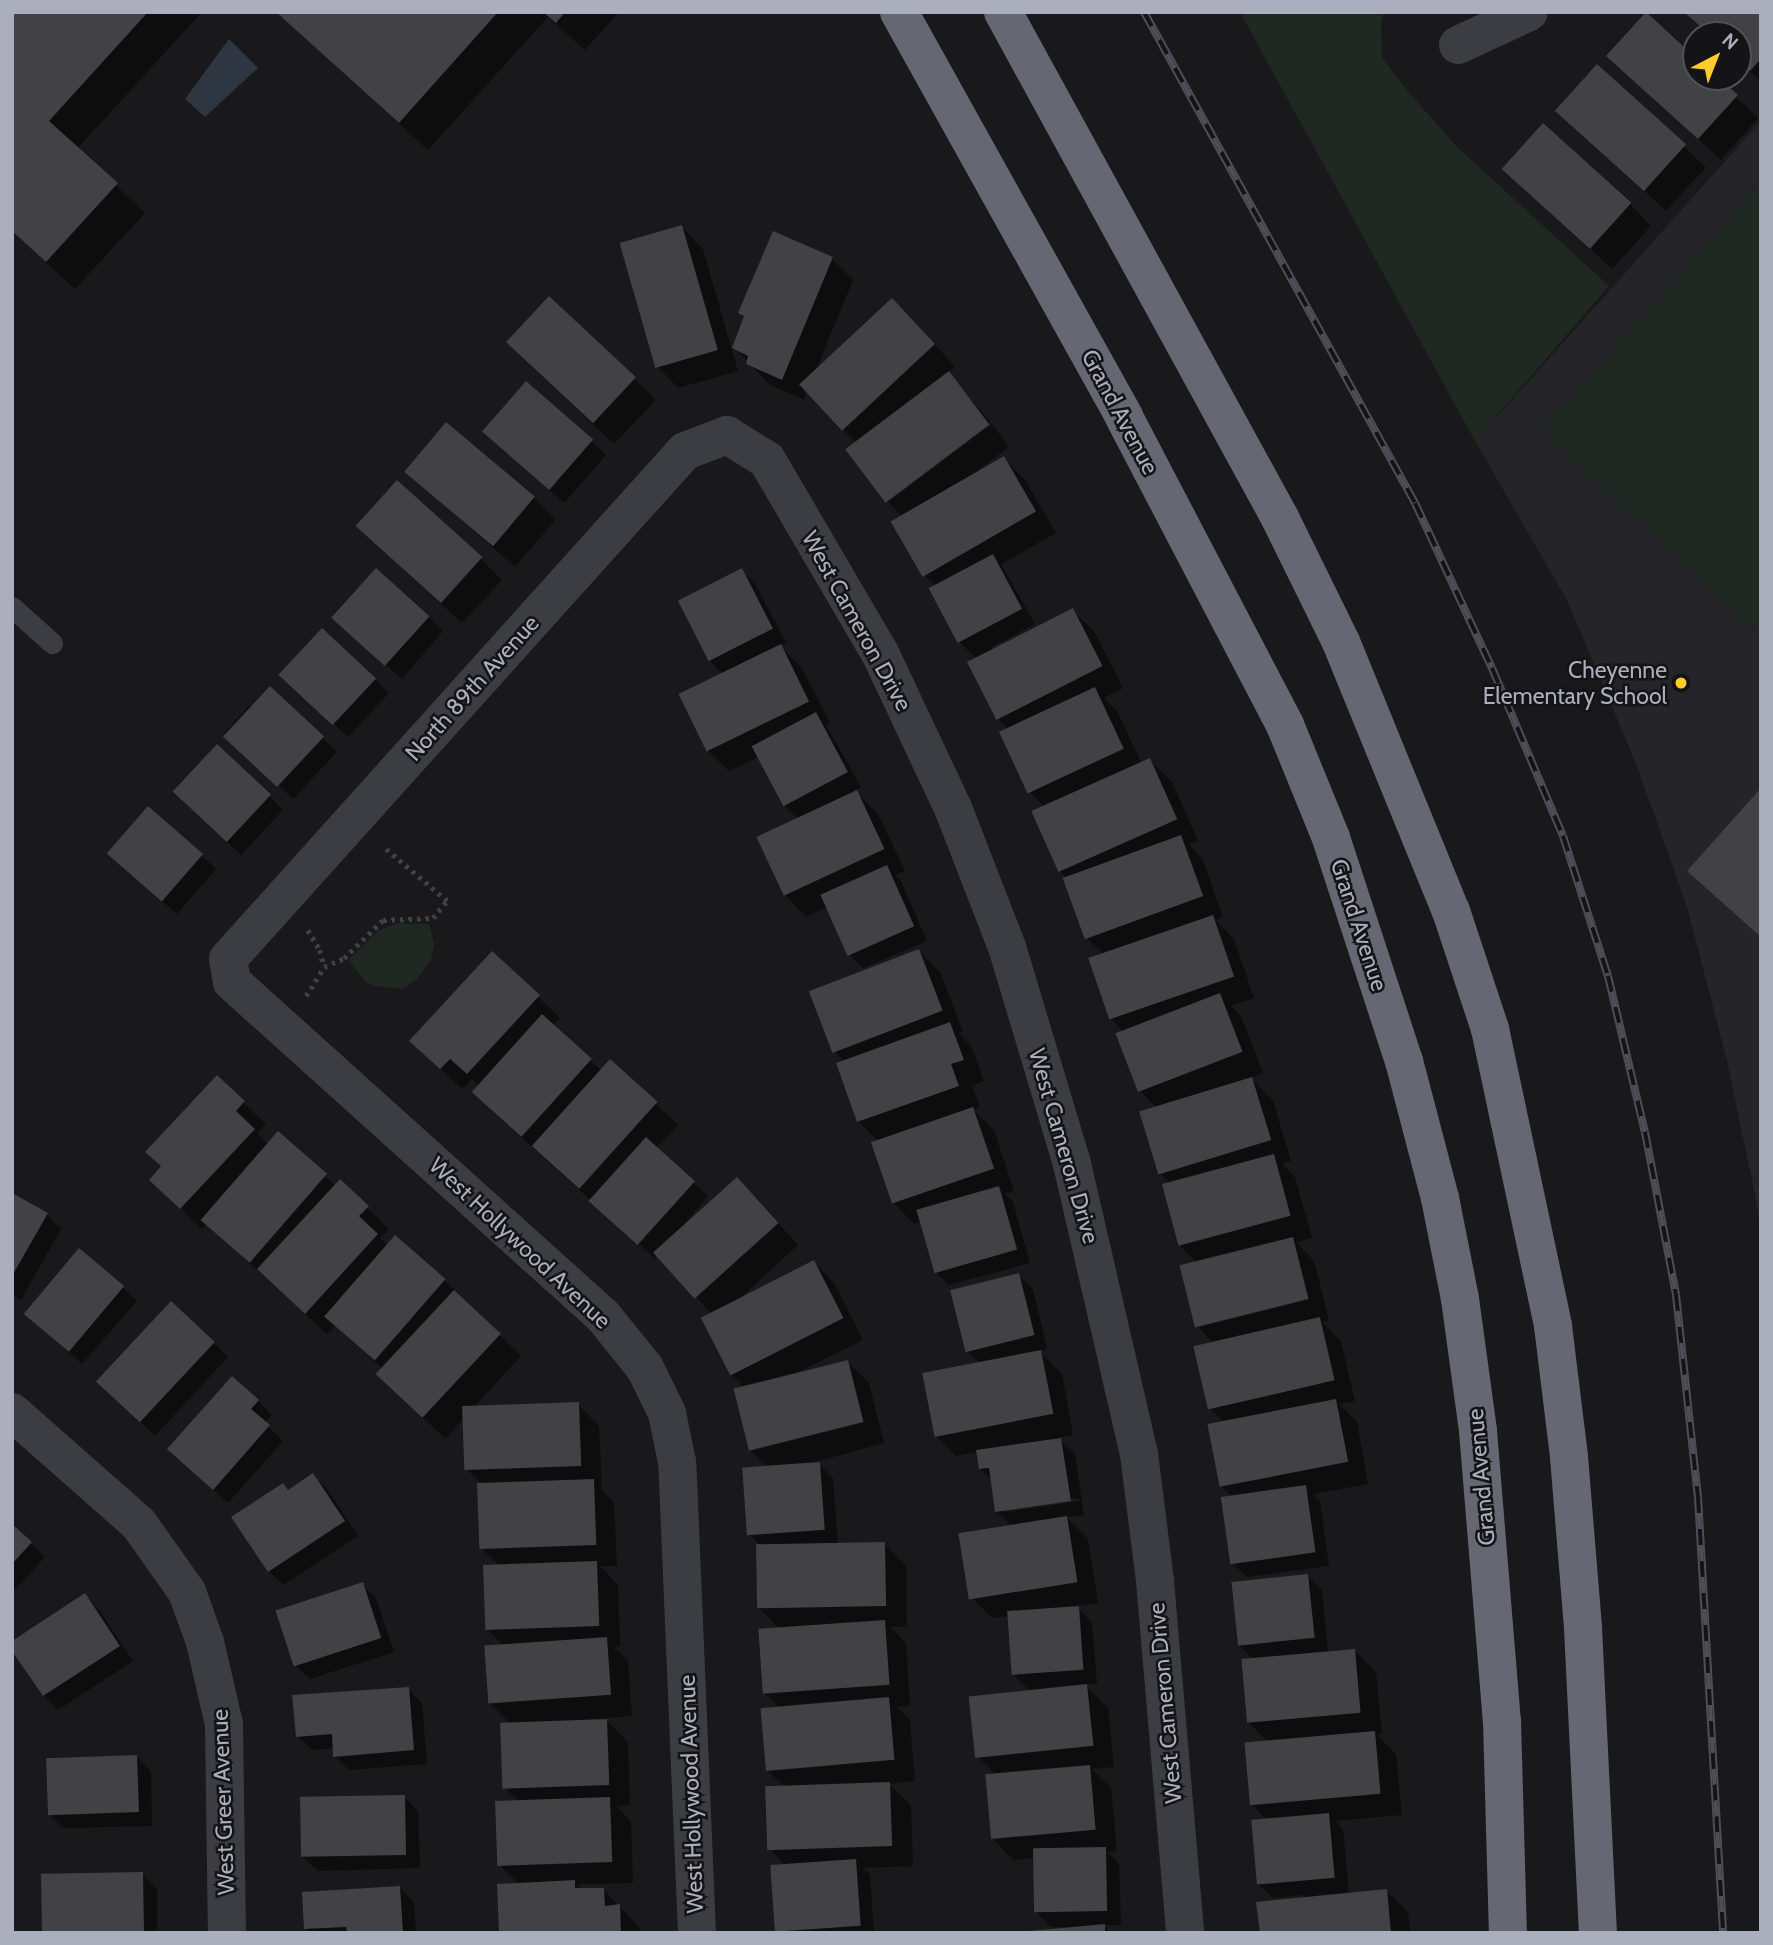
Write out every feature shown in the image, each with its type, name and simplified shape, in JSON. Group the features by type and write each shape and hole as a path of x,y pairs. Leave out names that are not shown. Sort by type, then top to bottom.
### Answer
{"highway":[{"name":"Grand Avenue","path":"899,12 1124,417 1285,725 1331,838 1404,1061 1445,1223 1460,1299 1478,1431 1502,1721 1508,1933"},
{"path":"1003,12 1280,518 1341,642 1451,911 1490,1028 1553,1326 1569,1457 1583,1628 1598,1933"}],"street":[{"path":"1458,45 1529,12"},
{"name":"North 89th Avenue","path":"228,959 685,451 727,435"},
{"name":"West Cameron Drive","path":"727,435 767,460 880,653 953,808 1007,947 1072,1164 1139,1454 1155,1581 1185,1933"},
{"name":"West Hollywood Avenue","path":"228,959 232,982 603,1316 645,1368 661,1402 677,1462 697,1933"},
{"name":"West Greer Avenue","path":"12,1412 139,1524 187,1592 205,1643 225,1724 227,1933"}],"lane":[{"path":"12,607 52,643"}],"path":[{"path":"297,991 306,997 324,967 344,958 383,920 427,920 433,918 447,901 383,846 355,817"},
{"path":"375,855 383,846"},
{"path":"298,936 316,919"},
{"path":"307,929 320,950 324,967"}],"shaded area":[{"path":"1240,12 1385,12 1381,20 1382,58 1406,89 1456,146 1609,286 1475,441"},
{"path":"229,39 258,68 205,117 185,99"},
{"name":"Cheyenne Elementary School","path":"1761,121 1761,1236 1727,1060 1687,907 1637,766 1567,600 1475,441"},
{"path":"1761,183 1761,635 1541,431"},
{"path":"398,923 429,924 434,944 431,960 416,980 402,989 375,986 366,982 348,960 379,930"}],"building":[{"path":"12,12 148,12 49,121 118,183 46,262 12,231"},
{"path":"276,12 498,12 399,123"},
{"path":"543,12 565,12 556,23"},
{"path":"1646,12 1682,45 1682,91 1734,91 1738,95 1698,139 1606,56"},
{"path":"1684,12 1761,12 1761,59 1752,69 1752,21 1694,21"},
{"path":"1597,64 1686,144 1644,191 1555,111"},
{"path":"1543,123 1631,203 1590,249 1502,169"},
{"path":"682,225 718,350 655,368 620,243"},
{"path":"773,231 833,257 782,380 746,364 748,356 732,348 744,316 738,313"},
{"path":"549,296 636,377 593,423 506,342"},
{"path":"892,298 935,344 842,431 799,385"},
{"path":"949,371 989,425 885,503 845,449"},
{"path":"526,381 593,439 549,490 482,432"},
{"path":"446,422 535,497 493,546 404,472"},
{"path":"1004,456 1036,511 923,577 891,522"},
{"path":"397,480 482,557 441,603 356,526"},
{"path":"993,554 1022,609 958,643 929,588"},
{"path":"376,568 430,616 385,666 331,618"},
{"path":"742,568 773,629 709,661 678,601"},
{"path":"1073,608 1103,666 996,720 967,662"},
{"path":"322,628 376,678 332,725 278,675"},
{"path":"781,644 809,702 707,751 679,694"},
{"path":"270,686 324,736 277,787 223,736"},
{"path":"1095,687 1124,749 1028,793 999,732"},
{"path":"816,712 848,772 783,806 752,746"},
{"path":"217,744 271,794 227,842 173,792"},
{"path":"1150,758 1177,819 1058,872 1031,811"},
{"path":"1761,788 1761,937 1687,871"},
{"path":"857,790 884,849 784,896 756,837"},
{"path":"148,806 203,854 162,901 107,854"},
{"path":"1181,835 1203,896 1085,939 1063,878"},
{"path":"887,865 914,926 848,956 820,895"},
{"path":"1213,915 1234,976 1109,1019 1088,958"},
{"path":"919,949 943,1011 832,1053 809,991"},
{"path":"492,951 540,995 467,1074 450,1059 440,1069 409,1041"},
{"path":"1220,993 1243,1052 1138,1092 1115,1033"},
{"path":"542,1014 592,1059 522,1137 472,1092"},
{"path":"950,1022 964,1060 951,1064 959,1086 857,1122 836,1063"},
{"path":"610,1059 658,1102 579,1189 532,1146"},
{"path":"217,1075 245,1101 236,1111 255,1129 180,1209 149,1180 161,1166 145,1152"},
{"path":"1252,1077 1271,1140 1158,1175 1139,1111"},
{"path":"973,1107 994,1168 892,1204 871,1142"},
{"path":"278,1131 327,1174 250,1263 201,1220"},
{"path":"646,1137 695,1181 638,1245 588,1201"},
{"path":"1274,1154 1291,1216 1179,1246 1162,1184"},
{"path":"737,1177 778,1223 695,1299 653,1253"},
{"path":"340,1179 369,1206 359,1216 378,1234 305,1314 257,1269"},
{"path":"999,1186 1017,1249 935,1273 916,1210"},
{"path":"12,1193 48,1213 12,1276"},
{"path":"395,1235 446,1279 375,1360 324,1317"},
{"path":"1293,1237 1308,1299 1195,1327 1179,1265"},
{"path":"79,1248 124,1286 69,1352 24,1314"},
{"path":"814,1260 844,1318 730,1376 701,1318"},
{"path":"1019,1273 1034,1335 966,1352 950,1290"},
{"path":"454,1290 501,1334 422,1418 376,1374"},
{"path":"171,1301 215,1342 140,1422 96,1381"},
{"path":"1320,1317 1335,1380 1208,1410 1193,1346"},
{"path":"1041,1350 1053,1414 935,1437 922,1373"},
{"path":"848,1360 863,1422 749,1451 734,1389"},
{"path":"232,1376 259,1400 251,1409 270,1425 213,1490 167,1449"},
{"path":"1336,1399 1348,1462 1220,1487 1207,1424"},
{"path":"579,1402 581,1466 464,1470 462,1406"},
{"path":"1061,1438 1071,1501 995,1512 989,1468 979,1469 976,1450"},
{"path":"820,1462 825,1530 747,1535 742,1467"},
{"path":"313,1473 345,1521 268,1572 231,1517 283,1483 288,1490"},
{"path":"594,1479 596,1545 479,1549 477,1483"},
{"path":"1306,1485 1315,1552 1230,1564 1221,1497"},
{"path":"1067,1516 1077,1582 969,1599 958,1533"},
{"path":"12,1524 32,1542 12,1564"},
{"path":"885,1542 886,1606 757,1608 756,1544"},
{"path":"597,1561 599,1626 485,1630 483,1565"},
{"path":"1308,1574 1315,1638 1238,1646 1231,1582"},
{"path":"363,1582 381,1638 294,1667 276,1610"},
{"path":"85,1593 120,1646 43,1696 12,1651 12,1641"},
{"path":"1079,1606 1083,1670 1012,1675 1007,1611"},
{"path":"885,1620 890,1685 763,1694 758,1629"},
{"path":"607,1637 611,1695 488,1703 484,1646"},
{"path":"1355,1649 1361,1713 1247,1723 1241,1659"},
{"path":"1087,1684 1093,1746 975,1758 969,1696"},
{"path":"409,1687 414,1750 333,1757 332,1734 296,1737 292,1695"},
{"path":"889,1697 894,1760 766,1771 760,1708"},
{"path":"607,1719 609,1785 502,1789 500,1723"},
{"path":"1375,1731 1380,1794 1250,1805 1244,1742"},
{"path":"137,1755 139,1812 48,1815 46,1758"},
{"path":"1090,1765 1096,1830 991,1839 985,1774"},
{"path":"890,1782 892,1846 767,1850 765,1786"},
{"path":"405,1795 406,1855 301,1857 300,1797"},
{"path":"610,1797 612,1862 497,1866 495,1801"},
{"path":"1329,1813 1335,1878 1257,1885 1251,1820"},
{"path":"1106,1847 1107,1911 1034,1912 1033,1848"},
{"path":"856,1859 861,1926 775,1932 770,1865"},
{"path":"143,1872 144,1933 42,1933 41,1874"},
{"path":"575,1880 575,1888 604,1888 605,1906 620,1904 621,1933 499,1933 497,1884"},
{"path":"400,1886 403,1933 347,1933 346,1927 304,1929 302,1892"},
{"path":"1387,1889 1391,1933 1260,1933 1256,1902"},
{"path":"1105,1924 1105,1933 1029,1933 1029,1931"}],"railway":[{"path":"1144,12 1415,503 1492,668 1563,836 1608,976 1645,1132 1676,1295 1698,1497 1723,1933"}],"place":[{"name":"Cheyenne Elementary School","path":"1681,683"}]}
